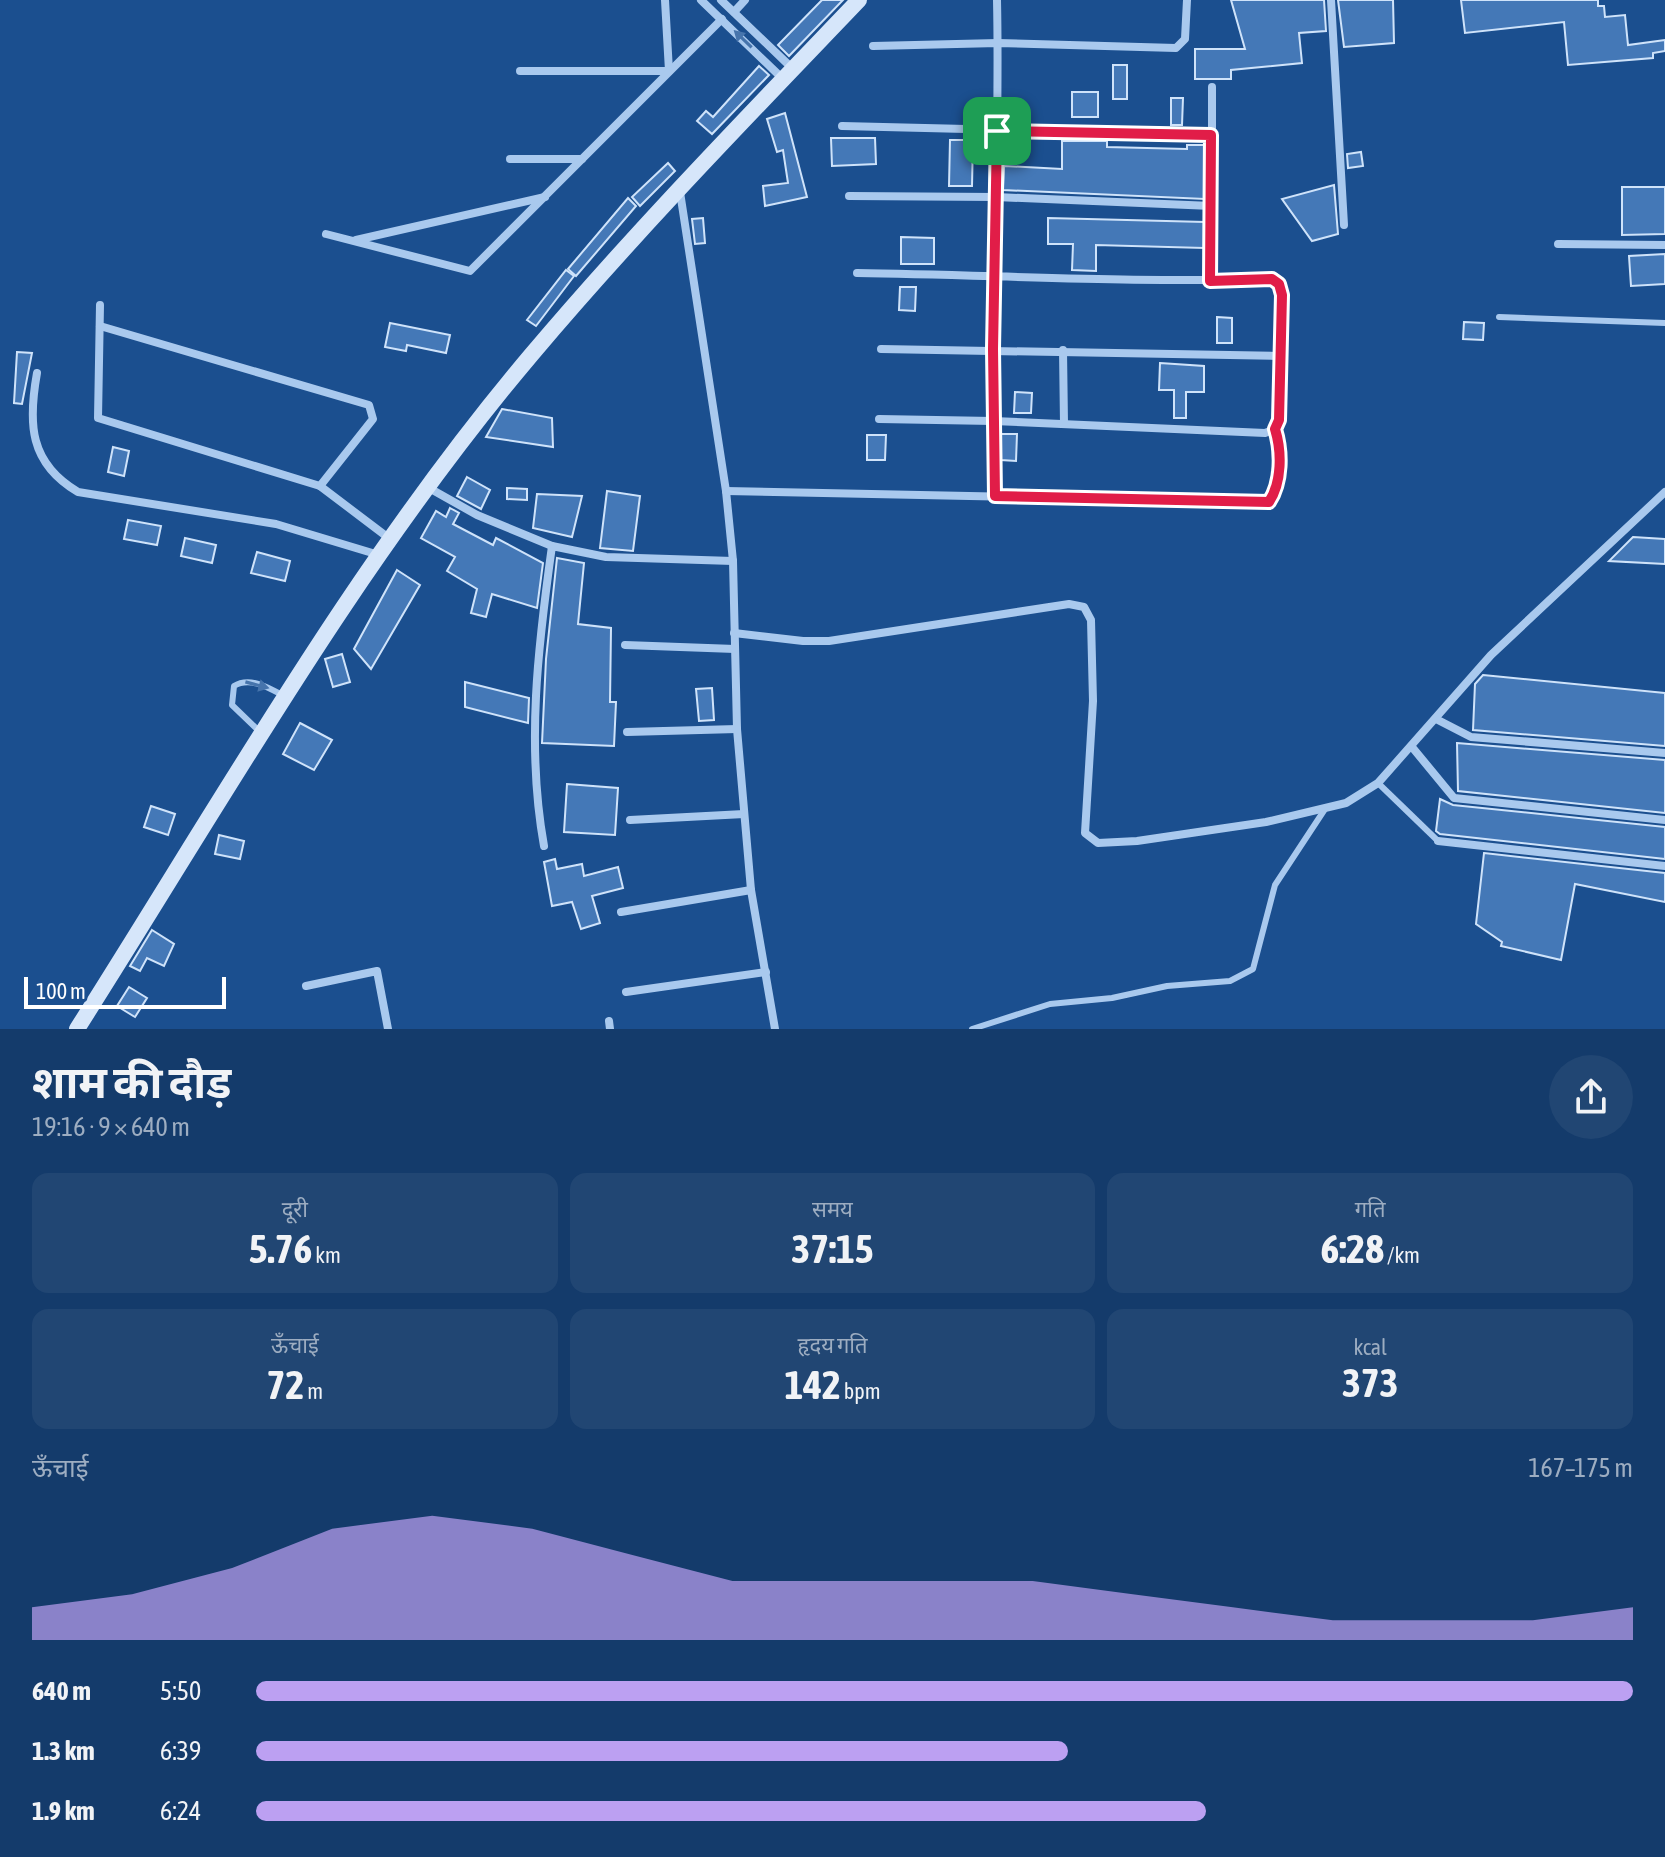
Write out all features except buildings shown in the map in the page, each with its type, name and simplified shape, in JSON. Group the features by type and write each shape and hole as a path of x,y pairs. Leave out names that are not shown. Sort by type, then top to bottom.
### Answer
{"main road":[{"path":"77,1029 286,697 380,555 429,488 531,355 859,0"}],"street":[{"path":"665,0 669,71"},
{"path":"701,0 788,74"},
{"path":"712,10 721,0 788,74"},
{"path":"734,12 745,0"},
{"path":"995,496 993,349 997,0"},
{"path":"873,46 998,43 1176,48 1183,45 1185,39 1187,0"},
{"path":"1331,0 1344,225"},
{"path":"326,234 470,271 722,19"},
{"path":"520,71 669,71"},
{"path":"1210,281 1212,87"},
{"path":"842,126 1211,135"},
{"path":"510,159 582,159"},
{"path":"680,191 726,491 733,561 737,729 744,814 751,890 775,1029"},
{"path":"849,196 996,197 1212,206"},
{"path":"355,241 546,197"},
{"path":"1558,244 1665,245"},
{"path":"726,491 1269,502 1276,492 1281,447 1275,429 1279,420 1279,284 1272,279 1210,281 857,273"},
{"path":"100,305 98,418 320,486 391,539"},
{"path":"100,326 369,405 373,419 320,486"},
{"path":"881,349 1280,356"},
{"path":"1063,350 1064,424"},
{"path":"37,373 29,414 31,428 53,473 78,492 276,524 380,555"},
{"path":"879,419 1265,433 1275,429"},
{"path":"429,488 477,515 552,546 606,557 733,561"},
{"path":"734,633 829,641 1069,604 1084,607 1091,620 1093,701 1085,833 1098,843 1137,841 1266,822 1346,803 1378,783 1491,655 1665,492"},
{"path":"544,846 535,797 534,716 539,637 552,546"},
{"path":"625,645 735,649"},
{"path":"1436,719 1471,737 1665,753"},
{"path":"627,732 737,729"},
{"path":"1412,747 1454,798 1665,820"},
{"path":"630,820 744,814"},
{"path":"1438,841 1665,866"},
{"path":"621,912 751,890"},
{"path":"306,986 377,971 388,1029"},
{"path":"626,992 766,972"}],"lane":[{"path":"1499,317 1665,323"},
{"path":"262,734 232,705 234,686 241,682 254,683 286,697"},
{"path":"1378,783 1438,841"},
{"path":"972,1029 1050,1004 1112,998 1167,986 1230,981 1253,969 1275,885 1325,809"}],"route":[{"path":"997,131 1211,135 1210,281 1272,279 1279,284 1282,295 1279,420 1275,429 1281,447 1276,492 1269,502 995,496 993,349 997,131"}]}
